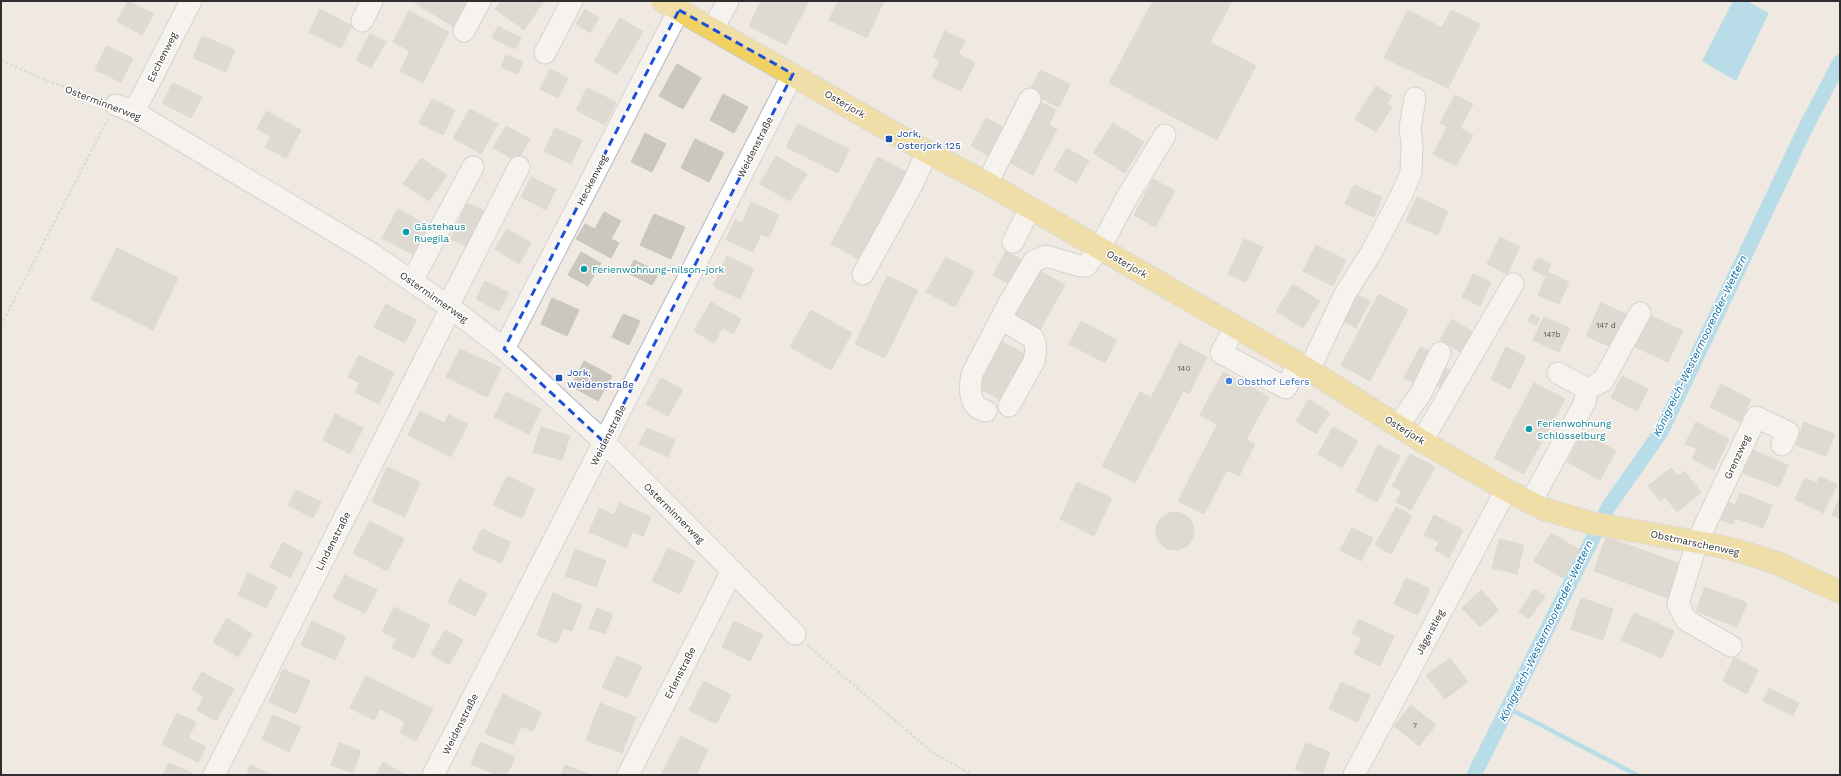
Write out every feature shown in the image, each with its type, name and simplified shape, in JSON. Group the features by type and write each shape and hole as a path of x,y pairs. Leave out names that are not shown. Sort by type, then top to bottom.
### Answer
{"main road":[{"name":"Osterjork","path":"671,5 927,152 987,183 1235,326 1304,367 1422,441 1506,490 1544,509 1597,524"},
{"name":"Obstmarschenweg","path":"1597,524 1719,546 1777,563 1840,592"}],"street":[{"name":"Eschenweg","path":"125,109 191,1"},
{"path":"362,21 372,1"},
{"path":"464,31 480,1"},
{"path":"545,53 572,1"},
{"path":"713,29 728,1"},
{"name":"Heckenweg","path":"504,350 671,5"},
{"name":"Weidenstraße","path":"433,775 793,74"},
{"path":"1235,326 1221,353 1286,388 1304,367 1345,294 1371,253 1401,196 1411,173 1412,144 1410,128 1415,98"},
{"path":"987,183 1030,99"},
{"name":"Osterminnerweg","path":"125,109 372,254 450,307 504,350 604,442 795,634"},
{"path":"986,411 977,408 974,403 970,383 972,374 1034,261 1046,256 1080,266 1086,266 1100,248 1126,199 1166,135"},
{"path":"863,274 913,183 927,152"},
{"path":"412,281 473,167"},
{"name":"Lindenstraße","path":"214,775 519,167"},
{"path":"1013,242 1030,208"},
{"path":"1422,441 1512,284"},
{"path":"1587,389 1603,381 1640,313"},
{"path":"1001,319 1033,338 1035,343 1035,356 1033,363 1009,406"},
{"path":"1398,426 1421,393 1440,353"},
{"path":"1558,373 1587,389"},
{"path":"1531,502 1585,402 1587,389"},
{"name":"Grenzweg","path":"1697,542 1756,417 1788,432 1782,445"},
{"name":"Jägerstieg","path":"1354,775 1506,490"},
{"path":"1697,542 1678,604 1686,620 1731,646"},
{"name":"Erlenstraße","path":"628,775 732,571"}],"path":[{"name":"Osterminnerweg","path":"1,60 45,80 125,109"},
{"path":"1,325 125,109"},
{"path":"795,634 932,752 972,775"}],"highlighted area":[{"path":"679,10 793,74 604,442 504,349"}],"water":[{"path":"1733,1 1747,1 1769,13 1736,81 1702,61"}],"building":[{"path":"128,1 154,14 142,35 117,21"},
{"path":"412,1 473,1 456,28"},
{"path":"501,1 544,1 524,30 495,9"},
{"path":"761,1 809,1 786,45 749,26"},
{"path":"838,1 884,1 867,38 829,20"},
{"path":"1153,1 1232,1 1210,42 1256,66 1217,140 1109,83"},
{"path":"320,9 352,26 341,48 309,32"},
{"path":"585,9 599,18 590,33 576,24"},
{"path":"1408,10 1442,28 1451,10 1480,24 1448,88 1384,58"},
{"path":"409,11 449,32 423,83 400,71 410,51 393,42"},
{"path":"620,18 643,32 617,75 594,61"},
{"path":"498,26 521,38 515,49 492,38"},
{"path":"945,31 965,41 958,54 975,63 961,91 932,77 940,61 933,57"},
{"path":"370,34 386,42 371,68 356,60"},
{"path":"202,36 235,50 226,72 193,58"},
{"path":"106,46 133,58 121,82 95,70"},
{"path":"506,55 523,62 518,74 501,67"},
{"path":"677,64 701,78 683,109 659,96"},
{"path":"550,69 568,78 558,98 540,89"},
{"path":"1040,70 1070,84 1059,107 1029,93"},
{"path":"173,83 202,97 191,118 162,103"},
{"path":"1376,86 1392,96 1387,104 1392,107 1376,132 1355,119"},
{"path":"587,88 616,102 605,125 576,110"},
{"path":"723,94 748,107 734,133 710,120"},
{"path":"1455,95 1473,104 1460,128 1473,135 1456,166 1433,154 1447,127 1440,123"},
{"path":"432,99 455,110 443,135 419,123"},
{"path":"1039,101 1056,110 1049,125 1057,129 1033,175 1007,161"},
{"path":"470,109 498,124 481,154 453,138"},
{"path":"266,111 301,130 286,158 265,147 271,136 257,129"},
{"path":"986,118 1010,131 995,159 971,146"},
{"path":"1113,123 1144,142 1125,173 1093,153"},
{"path":"798,124 849,149 838,173 786,147"},
{"path":"506,126 530,139 517,161 493,148"},
{"path":"555,128 582,140 571,164 544,151"},
{"path":"645,133 666,144 652,172 631,162"},
{"path":"695,139 724,153 709,182 681,168"},
{"path":"1067,148 1089,161 1076,183 1054,170"},
{"path":"776,156 807,174 790,201 760,184"},
{"path":"878,157 908,173 861,260 831,244"},
{"path":"421,158 447,175 429,201 403,184"},
{"path":"531,177 556,189 546,210 521,197"},
{"path":"1153,179 1175,191 1155,227 1134,215"},
{"path":"1354,185 1382,197 1374,217 1345,204"},
{"path":"1417,197 1448,211 1438,235 1406,221"},
{"path":"751,202 779,215 769,237 761,234 753,252 726,240 735,220 742,223"},
{"path":"467,203 489,213 473,249 451,239"},
{"name":"Gästehaus Ruegila","path":"398,209 430,227 414,255 382,238"},
{"path":"604,212 621,221 611,239 619,243 611,258 576,239 585,224 595,229"},
{"path":"654,214 685,227 671,259 640,245"},
{"path":"507,229 531,243 519,264 495,249"},
{"path":"1500,237 1520,247 1507,274 1487,264"},
{"path":"1244,239 1263,247 1246,282 1228,274"},
{"path":"1316,245 1346,260 1333,286 1303,271"},
{"path":"117,248 178,278 153,330 91,299"},
{"path":"1006,251 1028,263 1015,287 993,275"},
{"name":"Ferienwohnung-nilson-jork","path":"581,252 601,263 588,286 568,275"},
{"path":"727,256 754,269 740,299 713,286"},
{"path":"946,257 974,272 955,307 926,292"},
{"path":"1538,258 1551,264 1545,276 1532,269"},
{"path":"634,260 659,272 652,285 628,273"},
{"path":"1037,269 1065,285 1037,335 1008,319"},
{"path":"1548,272 1569,282 1559,304 1538,295"},
{"path":"1473,274 1491,282 1480,306 1462,297"},
{"path":"887,276 918,290 885,358 855,344"},
{"path":"485,281 509,293 499,311 476,299"},
{"path":"1293,284 1320,301 1303,328 1276,311"},
{"path":"1350,291 1370,301 1356,328 1337,318"},
{"path":"1379,294 1408,310 1370,381 1341,365"},
{"path":"552,298 579,310 567,336 541,324"},
{"path":"711,302 741,319 733,334 722,328 714,343 694,331"},
{"path":"1601,303 1626,314 1611,347 1586,336"},
{"path":"386,304 416,320 405,343 374,327"},
{"path":"811,310 852,333 831,370 790,347"},
{"path":"623,314 640,321 629,345 612,337"},
{"path":"1531,314 1540,318 1536,325 1528,321"},
{"path":"1649,315 1683,331 1668,362 1635,347"},
{"path":"1544,317 1570,328 1559,352 1533,340"},
{"path":"1452,319 1476,334 1464,354 1440,340"},
{"path":"1081,321 1117,340 1105,363 1069,344"},
{"path":"995,338 1027,355 1003,401 971,384"},
{"path":"1179,343 1207,357 1189,394 1161,379"},
{"path":"1420,347 1434,353 1418,385 1404,378"},
{"path":"1506,347 1526,357 1510,389 1491,379"},
{"path":"460,349 501,368 487,397 446,377"},
{"path":"359,355 394,373 379,404 355,392 360,383 348,377"},
{"path":"584,361 612,376 598,401 571,386"},
{"path":"1442,366 1455,373 1447,390 1433,383"},
{"path":"1223,372 1269,397 1246,440 1200,415"},
{"path":"1622,376 1648,389 1637,411 1611,398"},
{"path":"661,378 683,390 668,416 646,404"},
{"path":"1161,379 1183,391 1174,409 1151,397"},
{"name":"Ferienwohnung Schlüsselburg","path":"1534,383 1565,399 1524,474 1494,458"},
{"path":"1721,384 1751,400 1740,422 1710,407"},
{"path":"506,392 541,409 529,434 494,417"},
{"path":"1140,392 1174,409 1135,483 1102,466"},
{"path":"1309,399 1330,413 1316,434 1296,421"},
{"path":"420,411 444,423 449,415 468,424 451,457 408,435"},
{"path":"335,414 363,428 350,454 323,440"},
{"path":"1696,422 1729,439 1714,470 1692,459 1697,449 1685,444"},
{"path":"1804,422 1835,434 1826,456 1796,445"},
{"path":"1217,425 1255,444 1239,476 1227,470 1204,514 1178,501"},
{"path":"541,427 570,436 562,460 533,452"},
{"path":"1333,427 1358,441 1342,468 1318,454"},
{"path":"647,428 675,440 668,457 639,444"},
{"path":"1583,433 1616,451 1600,480 1567,462"},
{"path":"1378,445 1400,456 1377,502 1356,491"},
{"path":"1752,450 1788,465 1779,487 1743,473"},
{"path":"1410,454 1435,467 1411,510 1396,502 1402,491 1392,486"},
{"path":"387,467 420,482 405,517 372,502"},
{"path":"1671,468 1678,476 1684,471 1701,492 1677,512 1665,497 1660,501 1648,486"},
{"path":"507,476 535,489 522,518 493,505"},
{"path":"1820,476 1837,485 1823,513 1795,499 1805,478 1817,483"},
{"path":"1077,482 1112,498 1094,536 1060,519"},
{"path":"296,490 321,502 313,518 288,505"},
{"path":"1740,493 1772,505 1763,528 1735,518 1733,524 1721,520 1728,502 1735,505"},
{"path":"1840,497 1840,518 1832,515"},
{"path":"619,503 651,517 643,536 633,532 626,548 589,532 599,508 614,515"},
{"path":"1396,507 1412,516 1391,554 1375,545"},
{"path":"1171,512 1179,512 1189,517 1193,524 1193,538 1189,545 1179,550 1171,550 1161,545 1159,542 1156,535 1156,527 1161,517 1164,515"},
{"path":"1434,515 1463,530 1449,558 1435,550 1439,542 1424,535"},
{"path":"370,521 404,539 387,571 353,553"},
{"path":"1352,528 1373,538 1361,561 1340,550"},
{"path":"482,529 511,542 501,563 472,550"},
{"path":"1551,533 1580,550 1563,578 1534,561"},
{"path":"1606,537 1681,564 1668,598 1594,571"},
{"path":"1499,539 1524,545 1517,574 1492,568"},
{"path":"283,542 303,553 290,578 270,567"},
{"path":"668,548 695,561 680,594 652,581"},
{"path":"575,549 606,561 596,587 565,576"},
{"path":"248,573 277,587 266,608 238,595"},
{"path":"345,575 377,590 365,613 333,598"},
{"path":"1406,578 1430,589 1418,615 1394,604"},
{"path":"459,579 487,594 475,616 448,602"},
{"path":"1705,587 1747,603 1737,627 1696,611"},
{"path":"1534,589 1545,597 1529,619 1519,612"},
{"path":"1481,590 1499,610 1480,627 1462,608"},
{"path":"553,593 582,605 572,631 563,628 557,643 537,635"},
{"path":"1581,598 1613,609 1603,640 1571,629"},
{"path":"394,607 430,625 414,658 392,648 397,639 382,632"},
{"path":"597,608 613,614 605,634 589,628"},
{"path":"1634,613 1674,631 1662,658 1621,640"},
{"path":"227,618 252,634 238,657 213,642"},
{"path":"1359,619 1394,636 1380,666 1354,654 1362,638 1352,633"},
{"path":"312,621 346,637 335,660 301,645"},
{"path":"734,621 763,635 750,661 722,647"},
{"path":"445,630 463,640 449,665 431,654"},
{"path":"617,656 642,667 627,698 602,687"},
{"path":"1734,657 1758,670 1747,694 1723,681"},
{"path":"1450,658 1468,682 1445,699 1426,675"},
{"path":"283,669 310,681 296,714 269,702"},
{"path":"202,672 234,689 216,721 197,710 204,697 192,689"},
{"path":"366,676 433,709 416,741 400,733 405,722 380,709 374,720 350,708"},
{"path":"704,681 731,695 716,724 689,710"},
{"path":"1341,682 1370,695 1358,722 1329,709"},
{"path":"1769,688 1799,703 1793,716 1763,701"},
{"path":"503,694 541,712 533,731 521,726 513,745 485,733"},
{"path":"600,703 636,717 622,753 586,740"},
{"path":"1411,705 1436,725 1419,746 1394,726"},
{"path":"177,713 196,722 188,738 206,747 198,762 162,744"},
{"path":"273,715 301,727 289,752 262,739"},
{"path":"681,736 708,750 696,775 661,775"},
{"path":"480,742 515,757 507,775 497,775 471,764"},
{"path":"339,743 361,751 353,773 331,765"},
{"path":"1306,743 1330,752 1322,775 1311,775 1295,769"},
{"path":"383,762 406,775 376,775"},
{"path":"169,763 192,773 191,775 163,775"},
{"path":"250,765 272,775 247,775"},
{"path":"565,765 591,775 561,775"}],"waterway":[{"name":"Königreich-Westermoorender-Wettern","path":"1474,775 1609,506 1661,432 1805,129 1840,62"},
{"path":"1508,708 1637,775"}],"place":[{"name":"Jork, Osterjork 125","path":"889,139"},
{"name":"Gästehaus Ruegila","path":"406,232"},
{"name":"Ferienwohnung-nilson-jork","path":"584,269"},
{"name":"Jork, Weidenstraße","path":"559,378"},
{"name":"Obsthof Lefers","path":"1229,381"},
{"name":"Ferienwohnung Schlüsselburg","path":"1529,429"}]}
